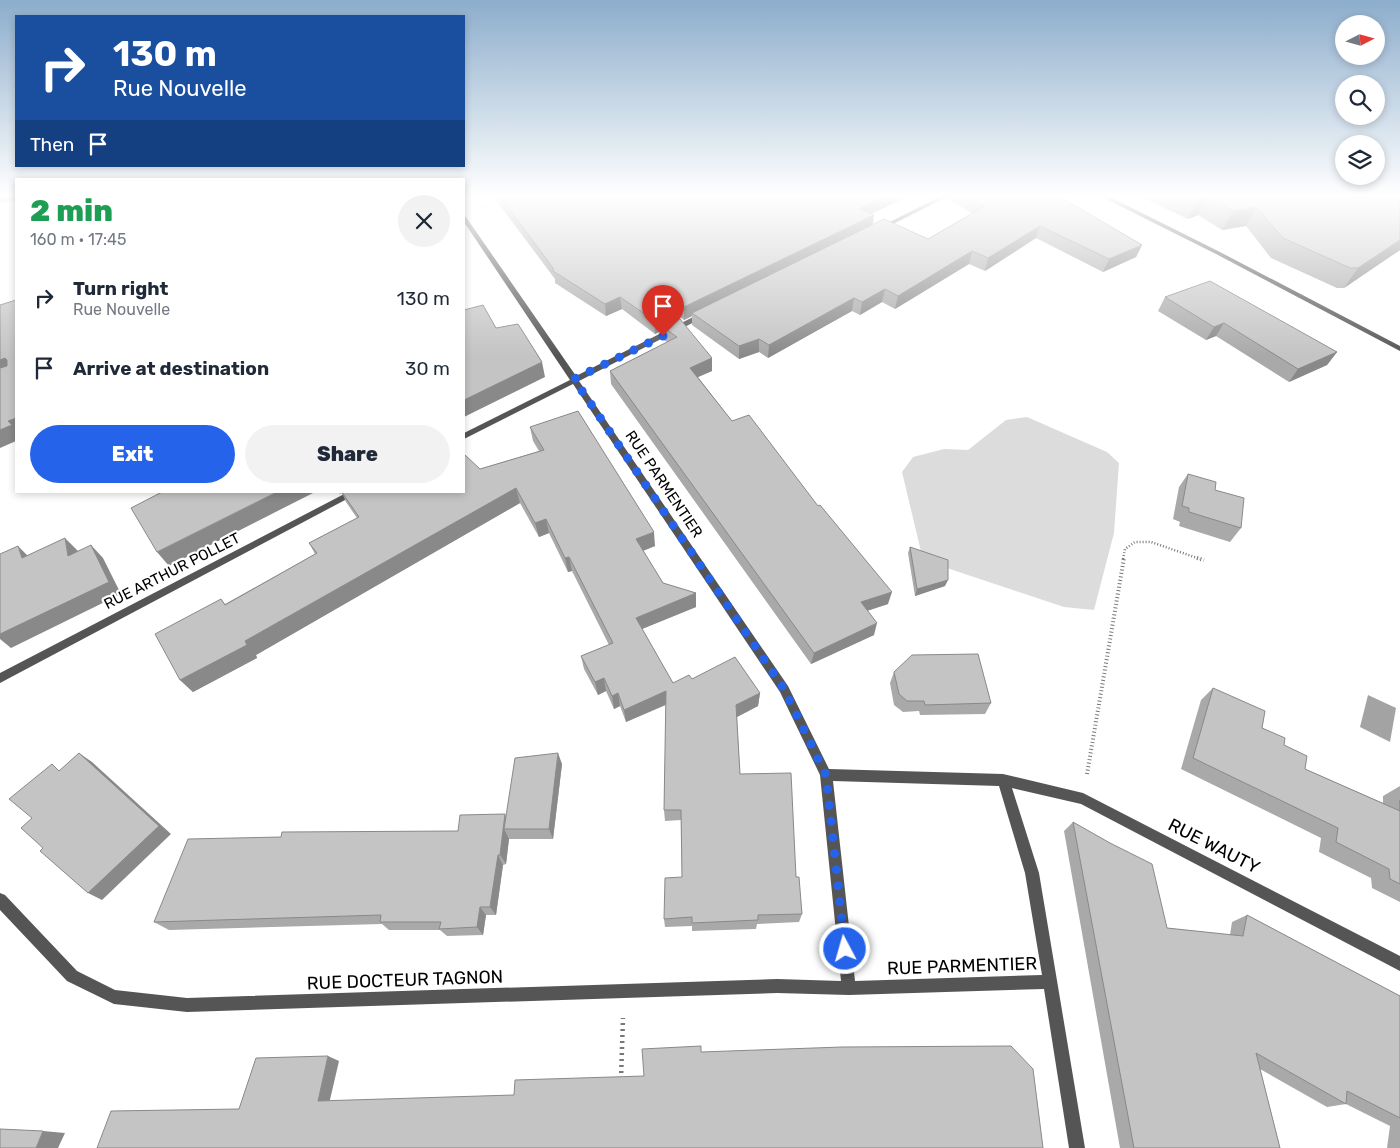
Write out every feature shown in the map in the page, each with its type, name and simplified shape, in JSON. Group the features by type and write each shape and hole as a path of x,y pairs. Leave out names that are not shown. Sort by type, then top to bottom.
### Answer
{"street":[{"name":"RUE PARMENTIER","path":"485,249 784,689 826,775 849,988 1050,982"},
{"path":"1210,249 1400,349"},
{"path":"465,435 574,379 707,314"},
{"name":"RUE ARTHUR POLLET","path":"0,678 354,493"},
{"path":"826,775 1003,780"},
{"name":"RUE PARMENTIER","path":"1003,780 1032,873 1078,1148"},
{"name":"RUE WAUTY","path":"1003,780 1083,799 1400,964"},
{"name":"RUE DOCTEUR TAGNON","path":"0,900 72,976 114,997 187,1004 778,986 849,988"}],"path":[{"path":"1083,799 1125,549 1135,542 1152,542 1204,560"},
{"path":"621,1090 624,992"}],"shaded area":[{"path":"1027,417 1107,452 1119,463 1114,533 1094,610 1064,607 923,560 902,472 913,457 944,449 968,450 1006,420"},
{"path":"1368,695 1396,708 1390,742 1360,727"}],"building":[{"path":"539,249 805,249 684,307 658,288 657,290 674,311 655,321 620,297 605,304 553,271 553,268"},
{"path":"824,249 1003,249 988,258 972,251 898,296 885,289 862,302 854,298 769,345 759,339 739,346 692,313"},
{"path":"1087,249 1134,249 1109,259"},
{"path":"1307,249 1387,249 1358,268 1350,268"},
{"path":"1210,281 1337,352 1298,369 1224,323 1214,327 1165,297"},
{"path":"15,300 15,418 8,421 12,425 0,430 0,368 7,366 7,360 5,358 0,360 0,305"},
{"path":"483,305 496,328 518,324 542,362 465,400 465,310"},
{"path":"680,319 712,358 690,368 732,421 749,415 818,506 820,505 892,592 861,602 877,623 814,653 610,371 677,337 663,327"},
{"path":"578,411 654,532 636,539 663,583 696,593 636,618 673,683 689,675 692,679 735,657 760,693 736,705 740,774 791,773 796,877 799,877 802,914 758,915 758,920 692,923 692,917 664,919 665,878 682,877 681,810 664,810 666,691 624,710 618,693 612,696 604,678 595,682 581,656 613,643 569,557 565,558 546,519 535,523 516,488 245,641 247,645 180,680 155,634 221,599 225,605 317,553 309,543 359,517 342,493 465,493 465,455 480,469 544,450 530,427"},
{"path":"1188,474 1216,482 1215,490 1244,498 1241,528 1189,512 1189,508 1182,506"},
{"path":"160,493 275,493 157,552 131,508"},
{"path":"65,538 68,556 91,545 109,582 0,634 0,554 18,546 22,558"},
{"path":"910,547 948,560 948,580 917,589"},
{"path":"978,654 991,703 925,705 924,701 907,701 899,694 894,672 912,655"},
{"path":"1213,688 1265,711 1262,728 1285,738 1284,745 1307,756 1305,769 1400,811 1400,884 1390,879 1389,869 1336,842 1338,828 1193,758"},
{"path":"79,753 159,826 88,893 40,851 43,848 21,828 32,818 9,799 52,764 59,771"},
{"path":"558,753 549,829 504,829 515,758"},
{"path":"505,814 500,855 498,855 490,907 480,907 477,927 439,929 441,922 380,922 381,915 154,922 188,839 281,837 282,832 458,831 460,815"},
{"path":"1073,822 1152,864 1167,928 1243,936 1247,915 1400,996 1400,1118 1347,1091 1346,1104 1256,1053 1280,1148 1134,1148"},
{"path":"701,1046 701,1052 842,1047 1011,1046 1033,1069 1043,1148 97,1148 111,1111 239,1109 256,1058 328,1056 318,1101 514,1095 515,1080 644,1076 642,1049"},
{"path":"0,1129 43,1131 36,1148 0,1148"}],"route":[{"path":"663,336 574,379 784,689 826,775 845,949"}]}
